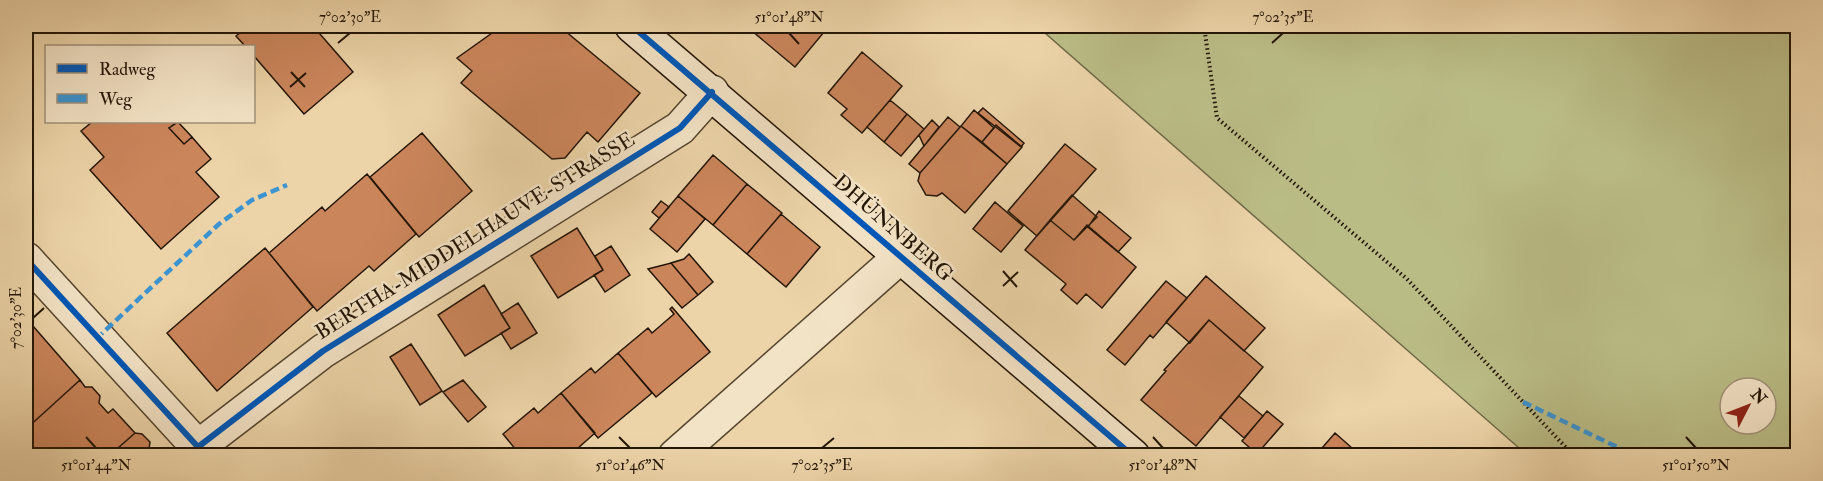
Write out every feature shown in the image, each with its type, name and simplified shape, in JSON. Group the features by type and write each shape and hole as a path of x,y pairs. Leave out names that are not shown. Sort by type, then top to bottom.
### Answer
{"street":[{"name":"DHÜNNBERG","path":"632,26 1133,456"},
{"name":"BERTHA-MIDDELHAUVE-STRASSE","path":"26,259 96,339 198,447 323,351 680,128 711,92"},
{"path":"675,456 901,256"}],"path":[{"path":"1204,26 1217,118 1407,279 1574,456"}],"green space":[{"path":"1037,26 1797,26 1797,455 1527,455"}],"building":[{"path":"249,26 313,26 353,72 304,114 255,57 255,45 244,45 236,36"},
{"path":"502,26 559,26 640,93 598,142 587,132 565,158 552,159 461,83 472,71 457,58"},
{"path":"746,26 829,26 795,67"},
{"path":"862,52 902,86 862,133 841,115 847,109 828,93"},
{"path":"890,100 907,114 884,142 867,127"},
{"path":"983,108 1024,143 1021,147 978,113"},
{"path":"974,110 994,128 982,142 961,126"},
{"path":"907,114 924,129 901,156 884,142"},
{"path":"948,117 960,127 920,173 909,164"},
{"path":"932,120 939,127 924,146 919,135"},
{"path":"91,123 176,123 169,128 184,144 192,137 211,159 196,172 219,197 161,249 90,170 104,157 81,131"},
{"path":"179,123 192,137 184,144 169,128"},
{"path":"996,125 1022,147 1007,164 982,142"},
{"path":"961,126 1007,164 965,213 942,193 937,196 926,195 918,181 920,173"},
{"path":"422,133 472,191 419,237 370,177"},
{"path":"1065,144 1096,169 1037,236 1008,211"},
{"path":"713,155 747,184 713,225 678,196"},
{"path":"367,174 416,234 374,271 369,266 317,311 269,253 322,207 325,211"},
{"path":"747,184 782,213 747,254 713,225"},
{"path":"1072,195 1097,217 1074,240 1050,220"},
{"path":"678,196 705,219 677,252 650,229"},
{"path":"661,201 669,207 659,218 652,212"},
{"path":"995,202 1023,226 1001,252 973,229"},
{"path":"1099,211 1131,238 1118,252 1088,227"},
{"path":"781,214 820,247 786,287 747,254"},
{"path":"1050,220 1074,240 1087,225 1136,267 1102,308 1086,294 1077,304 1061,290 1066,284 1025,250"},
{"path":"577,228 603,270 558,298 531,256"},
{"path":"611,246 630,275 605,292 594,275 603,270 595,256"},
{"path":"265,248 313,307 217,391 167,333"},
{"path":"689,254 713,282 698,295 671,263 684,259"},
{"path":"671,263 698,295 682,308 648,269"},
{"path":"1206,276 1265,328 1244,351 1209,320 1190,343 1166,322"},
{"path":"1166,281 1187,298 1153,338 1150,335 1125,365 1107,350"},
{"path":"484,285 510,328 465,356 438,315"},
{"path":"518,303 537,333 511,349 501,333 510,328 501,314"},
{"path":"672,307 710,352 656,397 618,353 648,328 652,333 674,314 670,309"},
{"path":"26,318 80,380 26,429"},
{"path":"1209,320 1263,367 1196,446 1141,400 1166,371 1164,370"},
{"path":"411,344 442,391 420,405 390,357"},
{"path":"618,353 652,393 598,438 561,393 591,368 595,373"},
{"path":"80,380 85,387 92,387 100,396 99,403 108,413 113,409 135,433 109,456 40,456 26,439 26,429"},
{"path":"463,380 486,407 468,422 443,392"},
{"path":"561,393 595,433 569,456 521,456 503,434 534,408 538,413"},
{"path":"1239,396 1263,416 1244,438 1220,417"},
{"path":"1267,411 1283,424 1257,454 1242,441"},
{"path":"135,433 142,434 150,442 149,449 154,456 109,456"},
{"path":"1335,433 1352,448 1345,456 1315,456"}],"marked path":[{"path":"96,339 219,224 252,200 287,185"},
{"path":"1523,402 1636,456"}],"cycle path":[{"path":"632,26 1133,456"},
{"path":"26,259 198,447 323,351 680,128 712,92"}]}
